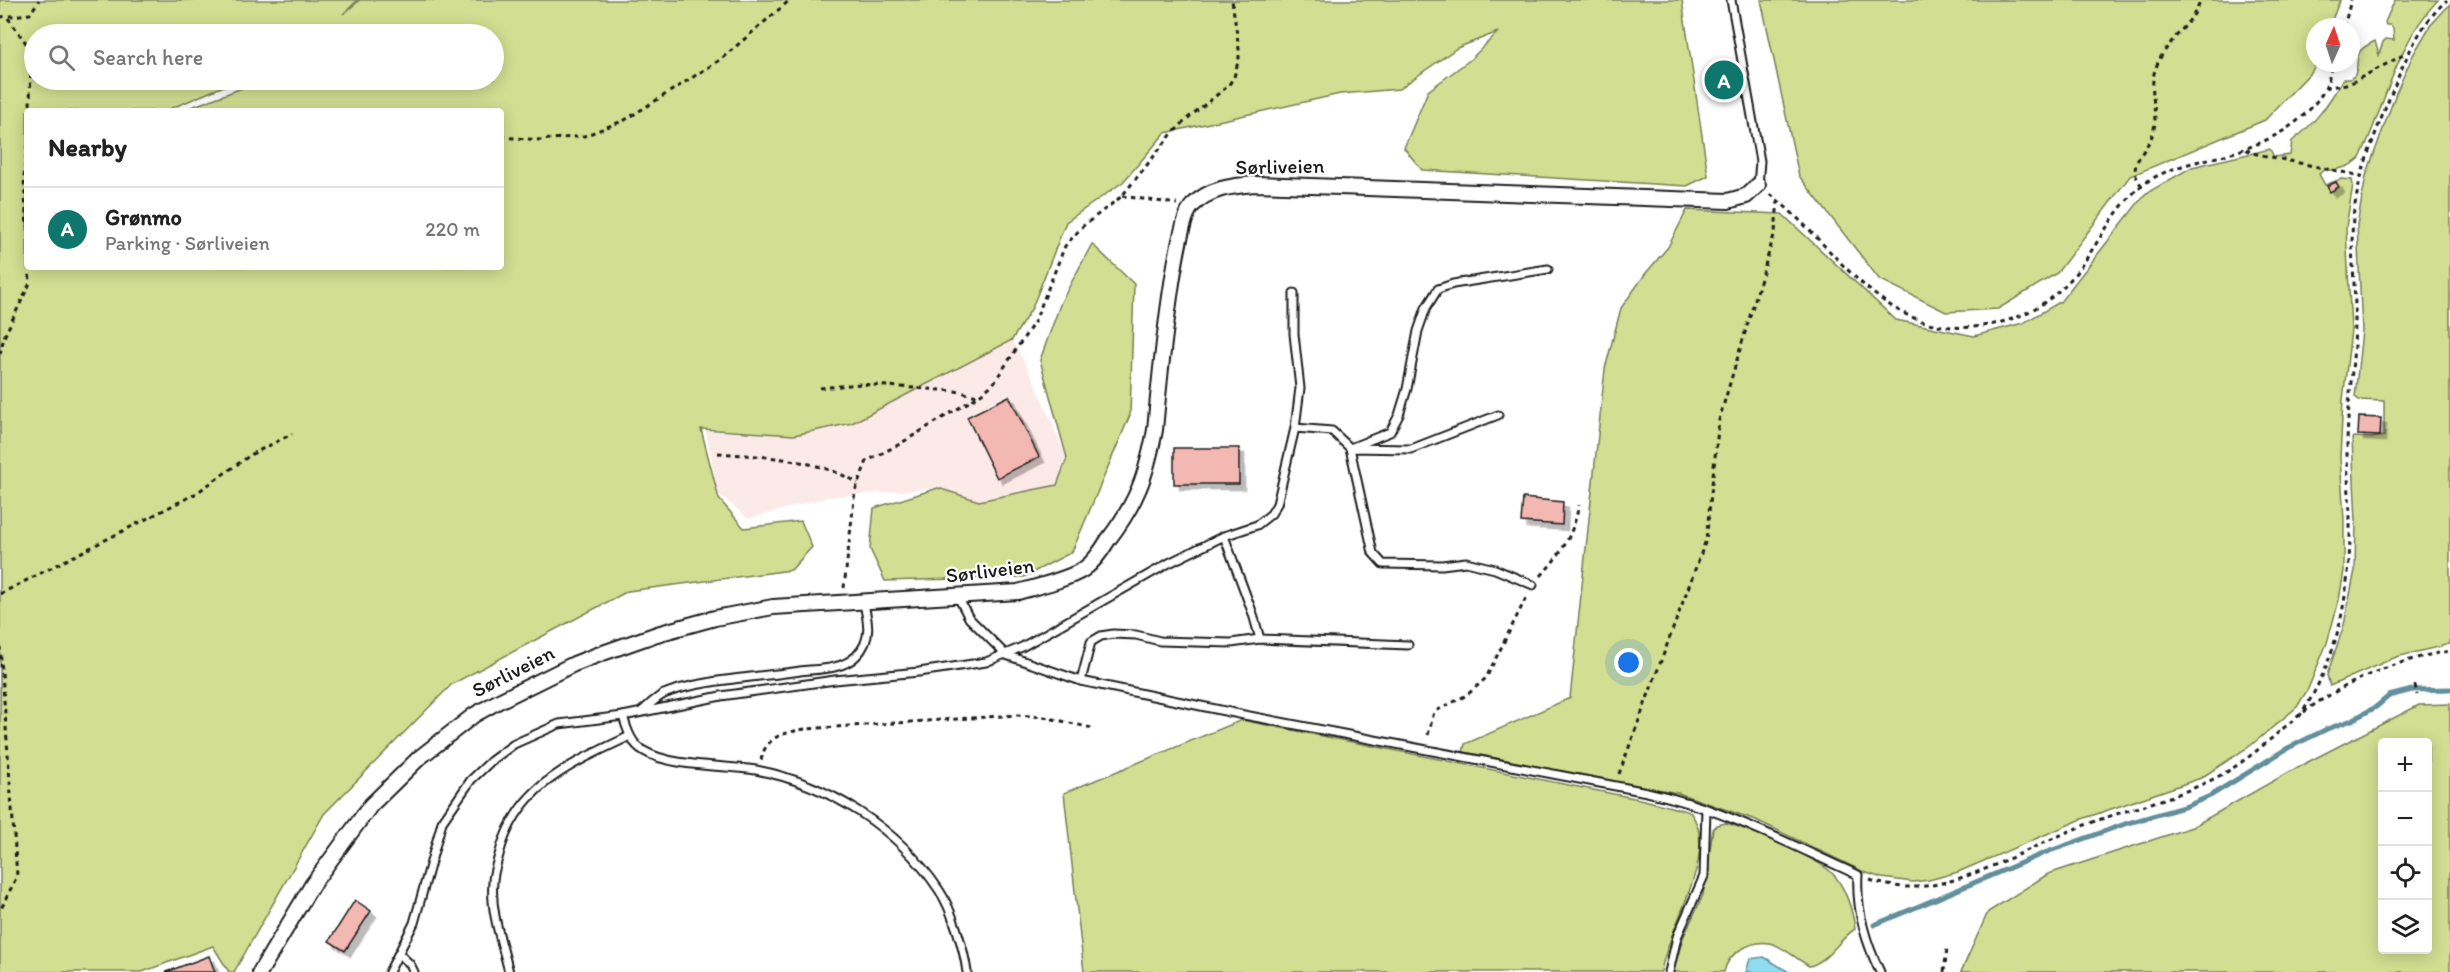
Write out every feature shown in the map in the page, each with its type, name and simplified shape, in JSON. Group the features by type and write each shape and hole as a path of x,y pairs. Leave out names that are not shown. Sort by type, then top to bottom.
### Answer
{"street":[{"name":"Sørliveien","path":"260,972 312,885 370,805 419,758 474,715 574,664 657,634 716,618 773,607 1018,592 1084,569 1100,553 1130,512 1149,459 1179,242 1192,206 1210,191 1236,185 1255,184 1728,201 1746,196 1758,185"}],"lane":[{"path":"1731,0 1760,161 1758,185"},
{"path":"1350,448 1390,432 1399,415 1407,389 1418,331 1430,300 1438,289 1453,284 1548,269"},
{"path":"389,972 414,923 442,822 471,780 514,744 560,724 624,716 721,696 986,662 1006,655 1169,563 1224,536 1257,525 1271,514 1277,504 1295,428 1300,388 1294,334 1294,293"},
{"path":"1350,448 1411,449 1498,415"},
{"path":"1295,428 1332,431 1350,448 1373,553 1383,564 1442,565 1466,562 1495,569 1533,585"},
{"path":"1224,536 1260,639"},
{"path":"958,597 969,618 1006,655 1081,681 1244,715 1676,798 1778,837 1858,875 1857,889 1863,922 1880,972"},
{"path":"639,713 662,694 697,685 826,668 850,661 861,651 868,634 863,600"},
{"path":"1081,681 1091,642 1101,636 1113,634 1136,635 1160,641 1231,643 1260,639 1408,645"},
{"path":"624,716 630,736 643,751 661,757 759,771 790,778 830,794 857,810 908,854 940,891 957,931 967,972"},
{"path":"509,972 494,903 493,880 501,845 514,815 535,790 572,763 630,736"},
{"path":"1669,972 1677,937 1704,876 1706,808"},
{"path":"399,954 410,964 414,972"}],"path":[{"path":"504,137 542,140 584,136 625,120 720,60 790,0"},
{"path":"842,601 855,492 867,461 898,446 978,396 993,384 1035,321 1065,246 1083,226 1122,196 1188,118 1228,86 1234,77 1239,49 1232,0"},
{"path":"2142,186 2135,177 2134,163 2149,145 2155,127 2152,99 2156,66 2168,45 2196,14 2201,0"},
{"path":"2347,18 2352,0"},
{"path":"2299,717 2313,697 2339,627 2349,569 2347,425 2355,314 2352,241 2354,210 2361,176 2381,118 2409,53 2426,23 2447,0"},
{"path":"0,17 30,14 38,1"},
{"path":"8,18 24,40"},
{"path":"2325,88 2351,83 2409,53"},
{"path":"1758,185 1778,201 1858,280 1895,310 1913,319 1971,328 2018,318 2048,301 2073,277 2115,216 2142,186 2152,178 2188,163 2246,149 2279,135 2300,120 2325,88 2330,72"},
{"path":"30,90 30,108"},
{"path":"2246,149 2252,153 2361,176"},
{"path":"1122,196 1192,206"},
{"path":"1614,785 1706,540 1719,420 1775,232 1778,201"},
{"path":"0,354 4,337 30,283 29,270"},
{"path":"820,388 860,384 978,396"},
{"path":"0,594 195,494 252,454 292,434"},
{"path":"718,453 789,459 837,472 858,483"},
{"path":"1428,735 1434,712 1467,695 1486,678 1533,585 1561,552 1573,531 1579,505"},
{"path":"0,646 16,876 0,911"},
{"path":"1858,875 1877,882 1914,887 1955,879 2083,825 2166,798 2221,775 2338,691 2383,668 2430,654 2450,651"},
{"path":"2415,685 2417,695"},
{"path":"759,771 764,748 771,740 782,734 805,729 1017,715 1044,717 1092,728"},
{"path":"1944,972 1947,949"}],"shaded area":[{"path":"1012,340 1034,380 1067,459 1057,485 979,501 938,488 828,497 749,519 718,493 706,431 794,435 852,423"}],"green space":[{"path":"0,0 358,0 343,14 360,0 1682,0 1708,176 1687,186 1422,170 1404,148 1428,91 1471,59 1498,32 1457,48 1399,89 1340,94 1165,133 1123,182 1066,222 1032,308 1012,340 852,423 794,435 701,429 719,499 744,528 801,521 812,547 791,570 628,591 452,684 324,814 234,972 229,972 213,946 142,972 0,972"},
{"path":"1761,0 2340,0 2333,18 2306,18 2306,72 2311,72 2265,120 2130,176 2057,273 1998,309 1946,312 1879,279 1799,176"},
{"path":"2395,0 2438,0 2423,17 2401,56 2360,158 2348,166 2324,170 2319,174 2325,185 2341,179 2352,180 2353,185 2346,227 2351,330 2343,400 2340,457 2344,571 2339,600 2327,643 2308,689 2297,707 2250,746 2201,778 2082,819 1958,872 1913,882 1882,878 1864,872 1756,820 1678,793 1463,752 1465,744 1570,698 1605,369 1621,308 1668,247 1687,210 1782,214 1896,320 1974,336 2023,323 2060,302 2145,194 2192,167 2270,149 2274,157 2290,155 2292,141 2321,113 2343,79 2350,79 2356,72 2360,72 2360,52 2375,41 2379,55 2386,39 2394,40 2393,28 2385,22"},
{"path":"2450,4 2450,644 2396,657 2330,686 2327,675 2344,625 2355,570 2356,521 2352,439 2353,437 2384,436 2384,401 2359,400 2355,397 2362,331 2357,225 2366,176 2396,93 2413,55 2430,26"},
{"path":"1092,244 1134,284 1130,415 1072,552 1024,577 885,581 870,549 874,508 938,488 979,501 1057,485 1067,458 1040,360 1061,302"},
{"path":"2450,704 2450,972 1961,972 1988,912 2048,874 2192,827 2298,767 2419,705"},
{"path":"1242,720 1644,800 1690,812 1698,828 1700,847 1690,890 1665,954 1661,972 1084,972 1064,793"},
{"path":"1726,823 1798,852 1824,867 1837,878 1848,899 1855,929 1822,960 1809,966 1777,946 1760,943 1734,954 1724,972 1673,972 1683,938 1703,895 1713,829 1717,825"}],"water":[{"path":"1764,957 1789,972 1746,972 1750,959"}],"building":[{"path":"2336,182 2339,187 2330,192 2327,186"},
{"path":"1009,396 1039,457 997,478 967,417"},
{"path":"2359,417 2381,418 2380,436 2358,435"},
{"path":"1174,448 1239,448 1239,484 1174,484"},
{"path":"1523,498 1563,502 1562,525 1521,522"},
{"path":"355,900 371,911 345,951 329,941"},
{"path":"209,956 215,972 166,972"}],"waterway":[{"path":"1874,925 2047,852 2125,824 2187,806 2210,796 2288,748 2352,720 2376,707 2389,696 2412,690 2450,689"}],"place":[{"name":"Grønmo","path":"1724,80"}]}
